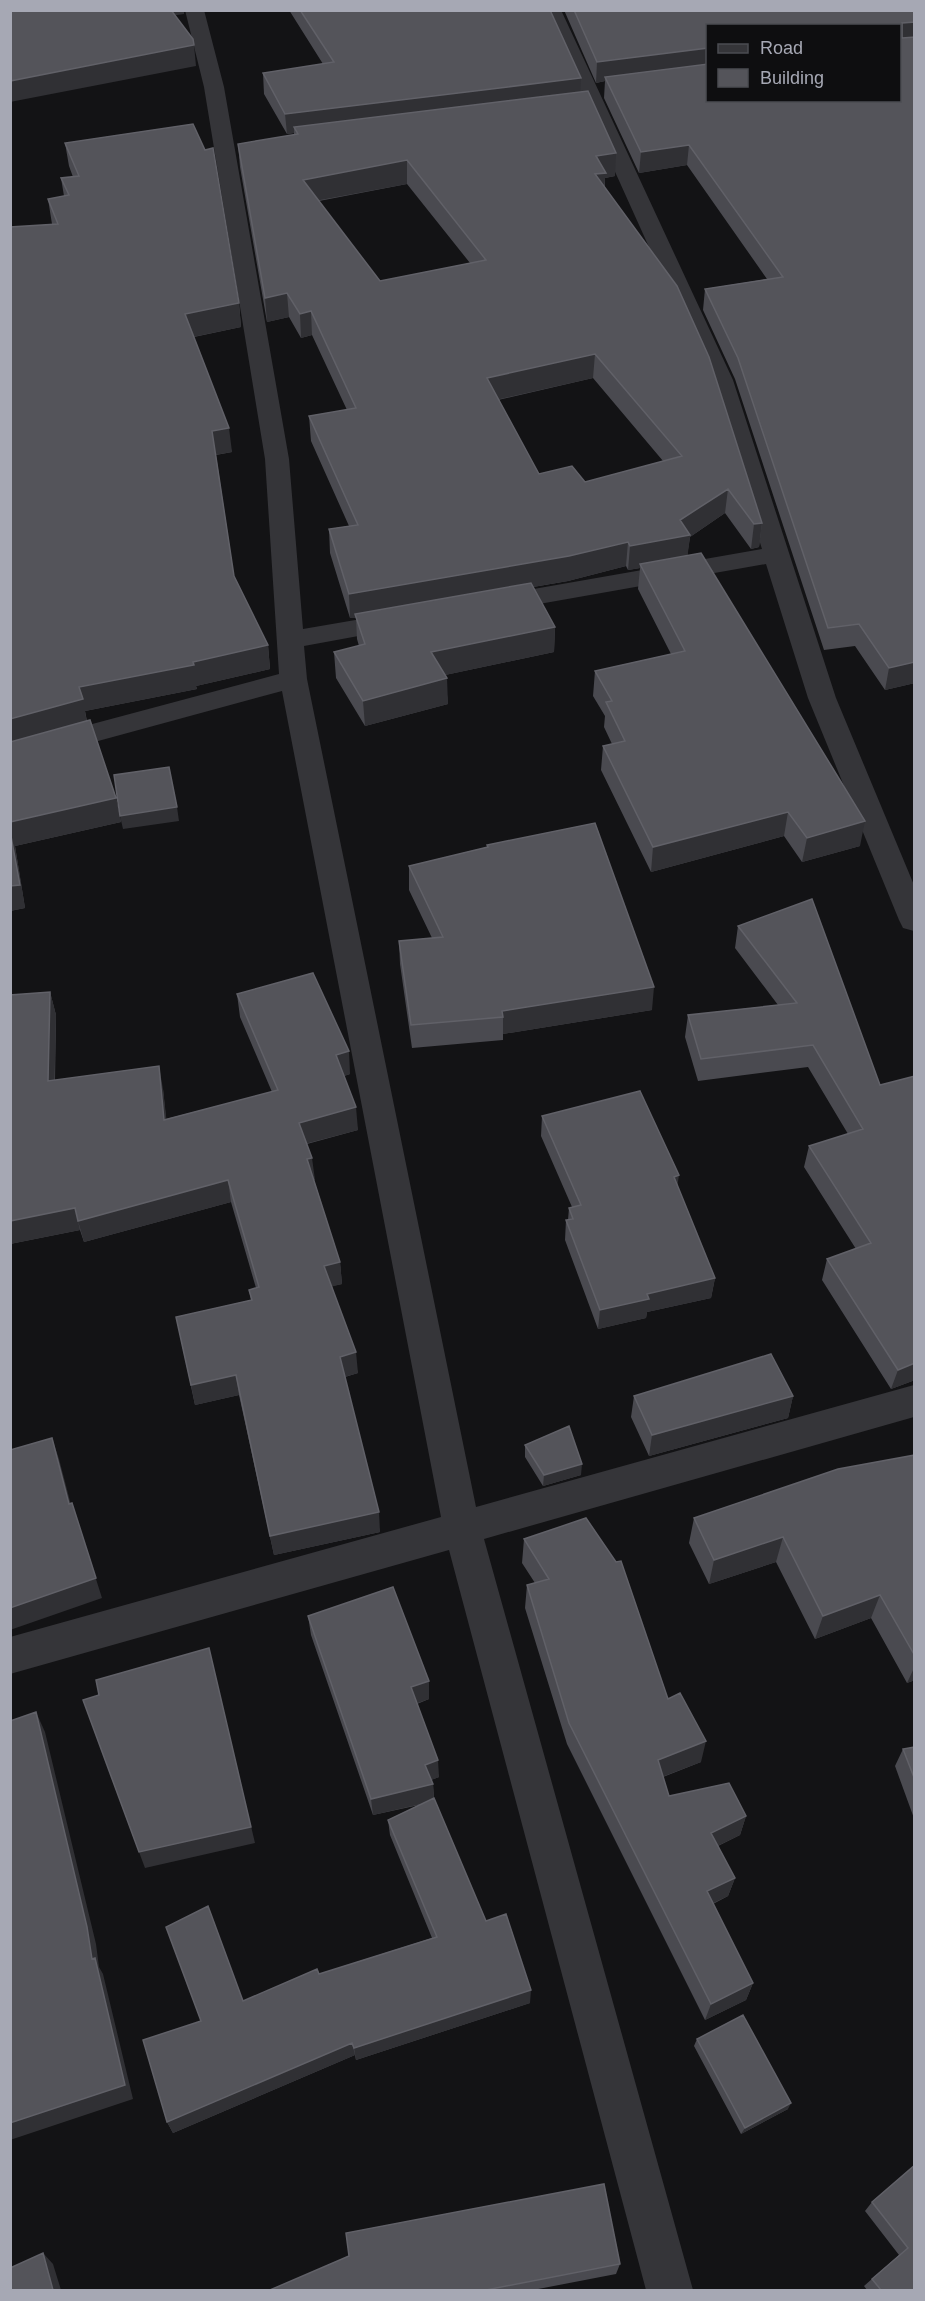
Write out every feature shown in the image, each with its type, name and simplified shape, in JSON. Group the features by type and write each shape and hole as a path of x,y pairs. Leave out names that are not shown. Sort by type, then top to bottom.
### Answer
{"street":[{"path":"194,10 214,87 277,459 292,679 462,1528 670,2290"},
{"path":"551,10 721,380 822,698 915,920"},
{"path":"223,150 246,148"},
{"path":"475,607 776,554"},
{"path":"290,639 429,615"},
{"path":"10,756 292,679"},
{"path":"10,1656 915,1401"}],"building":[{"path":"10,10 171,10 193,39 194,45 10,81"},
{"path":"300,10 550,10 581,78 285,114 263,73 334,62"},
{"path":"574,10 915,10 915,22 902,23 902,38 915,37 915,662 889,668 859,624 828,628 738,358 705,289 783,277 689,145 641,152 605,77 706,64 706,102 901,102 901,24 706,24 706,48 597,62"},
{"path":"588,91 616,153 596,156 606,173 595,174 677,286 709,357 762,523 754,524 728,489 680,520 690,535 630,546 628,542 569,556 349,594 329,529 358,525 309,416 356,408 311,311 300,314 287,293 265,298 238,144 298,134 294,127","holes":["407,160 486,260 380,281 303,180","595,354 682,456 585,482 572,466 539,474 487,378"]},
{"path":"193,124 205,150 213,148 239,303 185,314 229,428 212,431 234,576 268,645 193,662 194,665 79,687 83,699 10,719 10,227 58,224 48,199 69,195 61,178 79,176 65,143"},
{"path":"701,553 865,821 807,838 788,812 653,847 603,746 625,741 606,702 612,701 595,671 685,651 640,564"},
{"path":"531,583 555,627 431,652 447,678 363,701 334,652 365,644 355,614"},
{"path":"90,720 116,798 10,822 10,742"},
{"path":"169,767 177,807 120,816 114,775"},
{"path":"595,823 654,987 502,1011 503,1017 411,1025 399,941 443,937 409,866 488,847 487,845"},
{"path":"10,831 20,885 10,886"},
{"path":"812,899 880,1085 915,1076 915,1363 898,1370 827,1259 871,1243 809,1146 863,1129 813,1045 701,1059 688,1015 797,1003 738,926"},
{"path":"313,973 349,1051 336,1055 356,1107 299,1123 312,1158 307,1159 340,1262 324,1266 356,1352 340,1357 379,1512 270,1536 236,1375 191,1385 176,1317 252,1300 249,1290 259,1287 228,1180 78,1221 75,1208 10,1221 10,995 50,992 48,1081 159,1066 164,1120 278,1090 237,994"},
{"path":"640,1091 679,1175 674,1177 715,1278 647,1294 649,1299 600,1310 566,1220 573,1219 569,1208 581,1205 542,1116"},
{"path":"771,1354 793,1396 652,1435 634,1396"},
{"path":"569,1426 582,1464 544,1475 525,1445"},
{"path":"52,1438 69,1504 72,1503 96,1578 10,1608 10,1450"},
{"path":"915,1455 915,1656 880,1595 823,1616 783,1537 714,1560 694,1518 838,1469"},
{"path":"586,1518 616,1562 621,1561 668,1699 680,1693 706,1741 658,1760 669,1796 729,1783 746,1816 711,1833 735,1878 707,1891 753,1983 711,2004 569,1723 527,1585 549,1579 524,1539"},
{"path":"393,1587 429,1681 411,1687 438,1760 425,1765 433,1784 371,1799 308,1616"},
{"path":"209,1648 251,1827 139,1852 83,1700 99,1695 96,1680"},
{"path":"36,1712 87,1927 92,1959 95,1958 125,2085 10,2123 10,1721"},
{"path":"915,1747 915,1780 903,1749"},
{"path":"434,1798 486,1921 506,1914 531,1990 354,2048 352,2043 167,2122 143,2040 201,2021 166,1927 208,1906 243,2001 317,1969 319,1974 437,1937 388,1820"},
{"path":"743,2015 791,2103 745,2128 697,2039"},
{"path":"915,2165 915,2290 881,2290 872,2279 908,2248 872,2202"},
{"path":"604,2184 620,2264 486,2290 270,2290 349,2256 346,2233"},
{"path":"43,2253 53,2290 10,2290 10,2268"}]}
